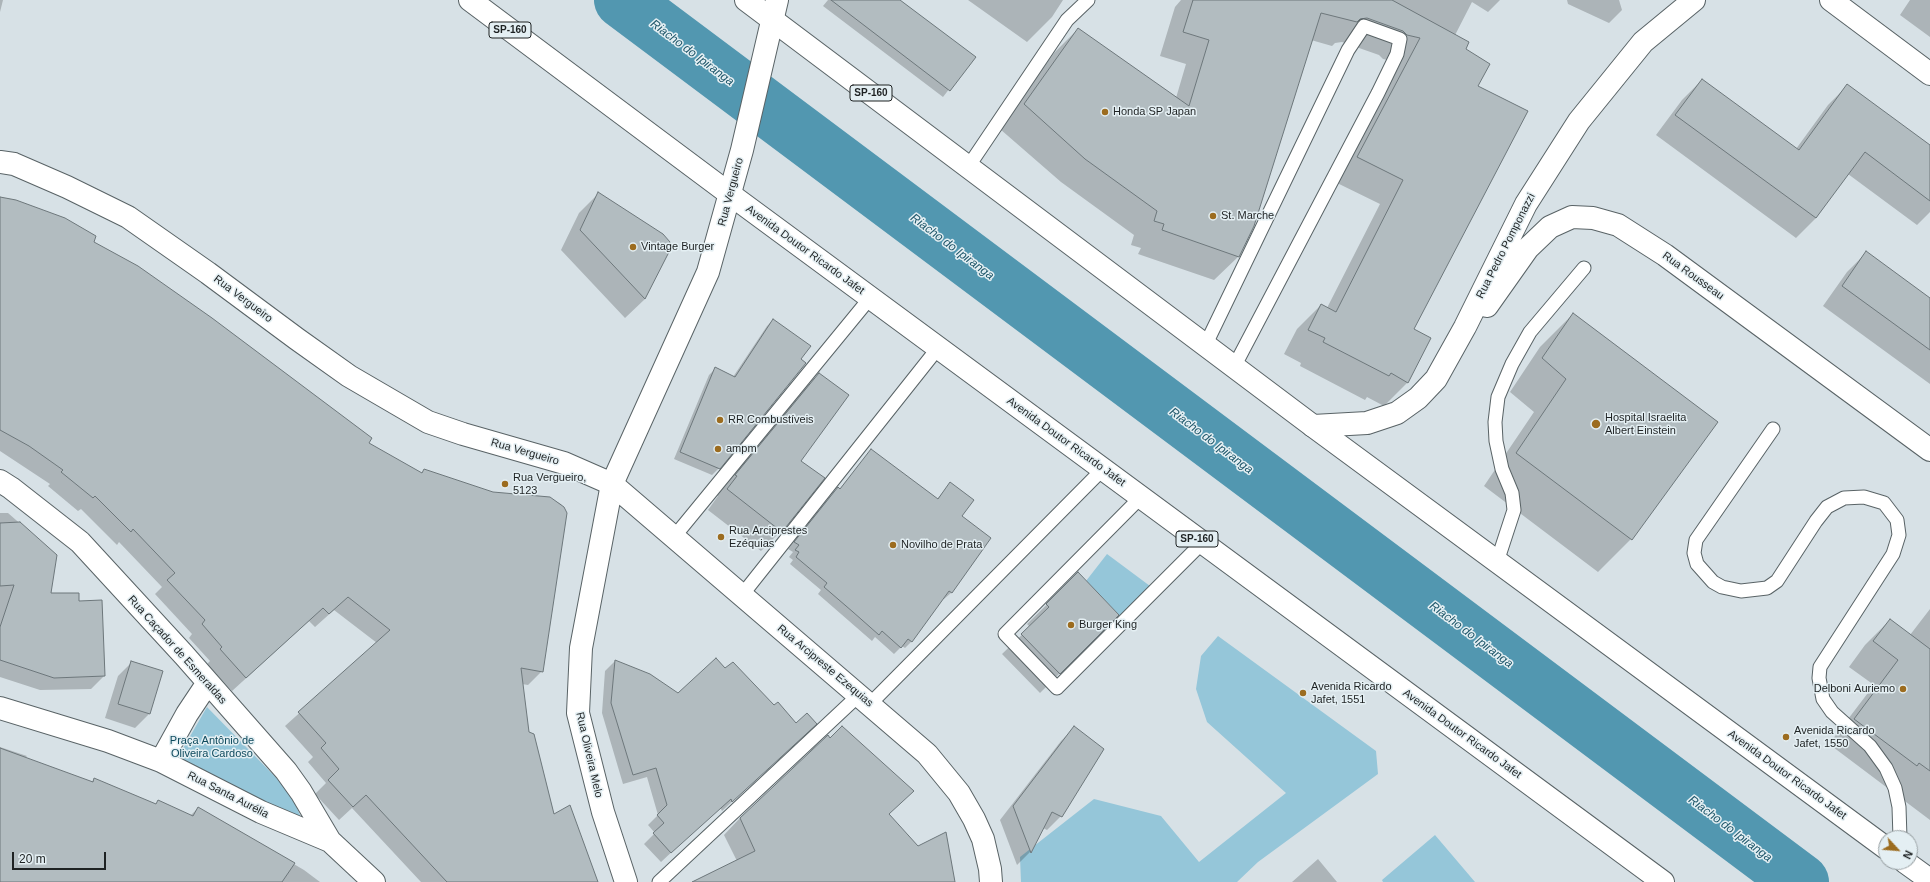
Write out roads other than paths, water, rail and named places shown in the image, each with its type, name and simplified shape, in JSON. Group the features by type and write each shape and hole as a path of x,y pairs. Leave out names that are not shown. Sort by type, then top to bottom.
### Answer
{"main road":[{"name":"Avenida Doutor Ricardo Jafet","path":"470,0 870,298 1663,882"},
{"name":"Avenida Doutor Ricardo Jafet","path":"746,0 775,10 968,167 1205,346 1878,842"},
{"name":"Rua Pedro Pomponazzi","path":"1313,426 1367,423 1397,412 1418,398 1436,380 1465,327 1526,204 1579,121 1643,42 1694,0"},
{"path":"1831,0 1930,74"},
{"name":"Rua Vergueiro","path":"0,162 14,164 67,187 128,217 208,273 349,376 428,422 463,434 564,463 612,484 708,272 731,195 775,10"},
{"name":"Rua Rousseau","path":"1465,327 1483,311 1528,248 1550,227 1572,217 1593,218 1618,225 1660,252 1930,450"},
{"name":"Rua Caçador de Esmeraldas","path":"0,481 80,542 184,655 207,684 286,771 301,792 330,841"},
{"name":"Rua Arcipreste Ezequias","path":"612,484 865,699 927,754 959,792 974,819 983,839 990,869 991,882"},
{"name":"Rua Oliveira Melo","path":"612,484 581,648 578,712 603,812 626,882"},
{"path":"161,761 187,714 207,684"},
{"name":"Rua Santa Aurélia","path":"0,708 108,741 161,761 260,812 330,841 374,882"},
{"path":"1916,870 1930,880"}],"lane":[{"path":"968,167 1067,20 1088,0"},
{"path":"1205,346 1348,50 1364,26 1400,39 1397,54 1378,93 1234,367"},
{"path":"1497,562 1514,510 1512,493 1502,469 1496,441 1494,422 1498,397 1512,364 1530,332 1584,268"},
{"path":"674,537 870,298"},
{"path":"742,595 938,348"},
{"path":"1773,429 1696,540 1694,553 1697,564 1713,582 1722,587 1741,591 1767,588 1777,581 1816,521 1827,507 1844,498 1864,497 1884,503 1897,520 1899,535 1893,554 1820,667 1818,678 1823,699 1832,712 1870,746 1886,768 1895,788 1899,807 1900,830"},
{"path":"659,882 865,699 1103,469"},
{"path":"1141,497 1005,634 1057,688 1202,543"}],"waterway":[{"name":"Riacho do Ipiranga","path":"622,0 1801,882"}],"place":[{"name":"Honda SP Japan","path":"1105,112"},
{"name":"St. Marche","path":"1213,216"},
{"name":"Vintage Burger","path":"633,247"},
{"name":"RR Combustíveis","path":"720,420"},
{"name":"Hospital Israelita Albert Einstein","path":"1596,424"},
{"name":"ampm","path":"718,449"},
{"name":"Rua Vergueiro, 5123","path":"505,484"},
{"name":"Rua Arciprestes Ezéquias","path":"721,537"},
{"name":"Novilho de Prata","path":"893,545"},
{"name":"Burger King","path":"1071,625"},
{"name":"Delboni Auriemo","path":"1903,689"},
{"name":"Avenida Ricardo Jafet, 1551","path":"1303,693"},
{"name":"Avenida Ricardo Jafet, 1550","path":"1786,737"}],"park label":[{"name":"Praça Antônio de Oliveira Cardoso","path":"212,747"}]}
